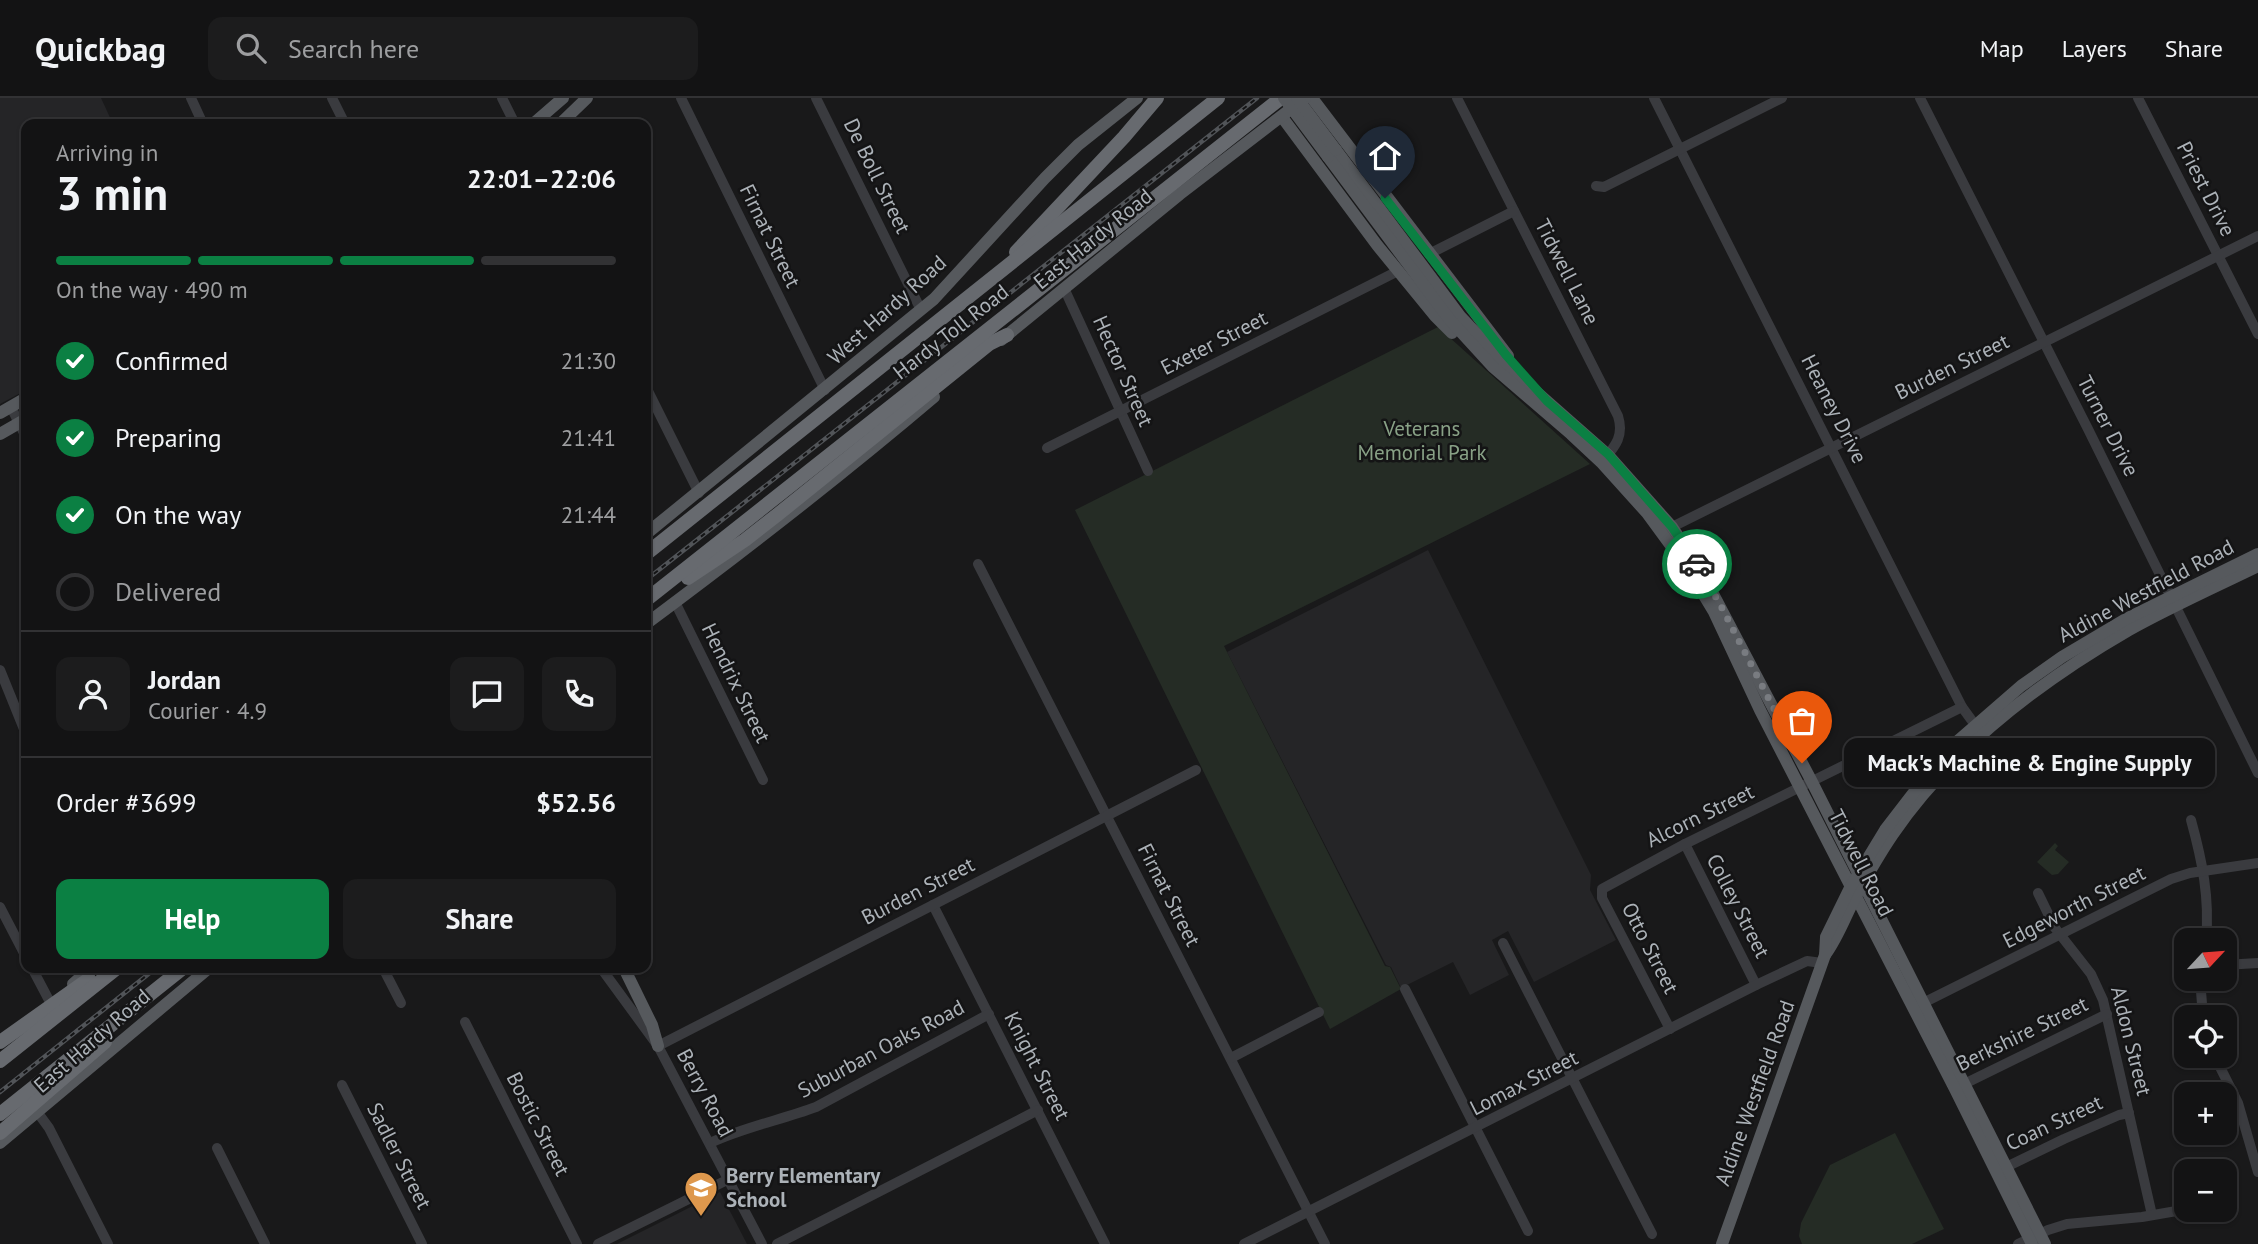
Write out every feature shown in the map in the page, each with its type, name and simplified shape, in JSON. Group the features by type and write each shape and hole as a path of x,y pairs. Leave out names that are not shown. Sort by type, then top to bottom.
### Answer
{"highway":[{"path":"984,286 1124,137 1157,98"},
{"name":"Hardy Toll Road","path":"651,550 1218,98"},
{"name":"Hardy Toll Road","path":"651,596 1283,98"},
{"path":"651,603 745,540 989,344 1007,335"},
{"path":"0,1041 97,973"},
{"path":"0,1061 111,973"},
{"path":"0,1114 177,973"},
{"path":"0,1133 105,1042 160,986"}],"main road":[{"path":"539,119 563,98"},
{"path":"565,119 587,98"},
{"name":"West Hardy Road","path":"651,530 921,310 948,285 1045,177 1078,145 1137,98"},
{"name":"Tidwell Road","path":"1283,98 1332,153 1460,316 1507,366 1547,401 1604,458 1667,529 1718,610 1960,1086 2033,1241"},
{"name":"Tidwell Road","path":"1297,98 1332,153 1451,320 1493,367 1538,408 1604,458"},
{"name":"East Hardy Road","path":"651,620 860,460 1183,191 1305,98"},
{"path":"1312,98 1506,355 1547,401"},
{"path":"1297,138 1296,123 1299,115 1310,108 1321,110"},
{"path":"1282,117 1435,316 1493,367"},
{"path":"0,433 21,422"},
{"name":"Aldine Westfield Road","path":"2174,602 2258,554"},
{"name":"Aldine Westfield Road","path":"1722,1244 1823,959 1835,942 1857,886 1945,752 1979,730 2021,686 2062,657 2126,619 2174,602 2258,566"},
{"path":"0,1041 51,1004 85,973"},
{"name":"East Hardy Road","path":"0,1143 203,973"},
{"path":"626,973 652,1025 658,1046"}],"street":[{"path":"191,98 201,119"},
{"path":"332,98 342,119"},
{"path":"502,98 512,119"},
{"name":"Firnat Street","path":"681,98 825,390"},
{"name":"De Boll Street","path":"816,98 921,310"},
{"name":"Tidwell Lane","path":"1457,98 1618,416 1620,436 1604,458"},
{"name":"Heaney Drive","path":"1654,98 1962,707 1979,730"},
{"path":"1596,186 1605,187 1782,98"},
{"name":"Turner Drive","path":"1920,98 2258,773"},
{"name":"Priest Drive","path":"2138,98 2258,334"},
{"path":"1429,254 1514,211"},
{"name":"Burden Street","path":"1667,529 2258,236"},
{"name":"Exeter Street","path":"1047,449 1398,271"},
{"name":"Hector Street","path":"1064,288 1148,471"},
{"path":"651,397 699,493"},
{"path":"6,410 21,420"},
{"name":"Firnat Street","path":"978,564 1325,1244"},
{"name":"Hendrix Street","path":"675,602 763,780"},
{"path":"0,670 21,722"},
{"name":"Alcorn Street","path":"1606,885 1962,707"},
{"name":"Burden Street","path":"658,1046 1196,770"},
{"path":"2191,820 2204,872 2207,928"},
{"name":"Colley Street","path":"1685,844 1756,985"},
{"name":"Edgeworth Street","path":"1919,1005 2171,879 2258,863"},
{"name":"Otto Street","path":"1606,885 1602,888 1602,898 1670,1029"},
{"name":"Aldon Street","path":"2038,893 2060,935 2091,974 2107,1014 2152,1215"},
{"name":"Knight Street","path":"933,905 1105,1244"},
{"path":"0,907 21,947"},
{"path":"1503,943 1652,1234"},
{"name":"Lomax Street","path":"1244,1244 1573,1080 1756,985 1807,961 1823,959"},
{"path":"2237,965 2258,964"},
{"path":"35,973 51,1004"},
{"path":"386,973 401,1003"},
{"name":"Berry Road","path":"605,973 658,1046 762,1244"},
{"path":"1405,989 1528,1231"},
{"path":"1231,1058 1319,1012"},
{"name":"Suburban Oaks Road","path":"710,1143 734,1132 816,1107 989,1014"},
{"name":"Berkshire Street","path":"1960,1086 2107,1014"},
{"name":"Bostic Street","path":"465,1022 577,1244"},
{"path":"2220,1068 2238,1103 2258,1172"},
{"name":"Sadler Street","path":"342,1085 422,1244"},
{"path":"776,1244 1038,1110"},
{"path":"38,1113 49,1128 108,1244"},
{"name":"Coan Street","path":"2001,1169 2097,1124 2129,1113"},
{"path":"216,1148 265,1244"},
{"path":"598,1244 729,1179"},
{"path":"2033,1241 2067,1224 2174,1211"}],"shaded area":[{"path":"0,98 101,98 111,119 21,119 21,393 0,404"},
{"path":"1428,550 1591,875 1590,890 1616,940 1534,982 1508,931 1492,940 1509,975 1470,995 1453,962 1401,988 1391,967 1386,965 1227,652"},
{"name":"Berry Elementary School","path":"720,1192 747,1244 617,1244 669,1218"}],"green space":[{"name":"Veterans Memorial Park","path":"1438,327 1590,464 1224,646 1385,966 1390,967 1401,989 1330,1029 1075,510"},
{"path":"2055,843 2058,846 2055,850 2069,862 2058,874 2052,875 2037,862"},
{"path":"1895,1133 1944,1229 1912,1244 1802,1244 1799,1236 1801,1223 1830,1165"}],"railway":[{"path":"651,576 1257,98"},
{"path":"0,1092 150,973"}],"way so far":[{"path":"1697,564 1802,763"}],"place":[{"name":"Mack's Machine & Engine Supply","path":"1802,763"},
{"name":"Berry Elementary School","path":"701,1218"}],"route":[{"path":"1385,198 1506,355 1547,401 1608,454 1672,527 1697,564"}]}
